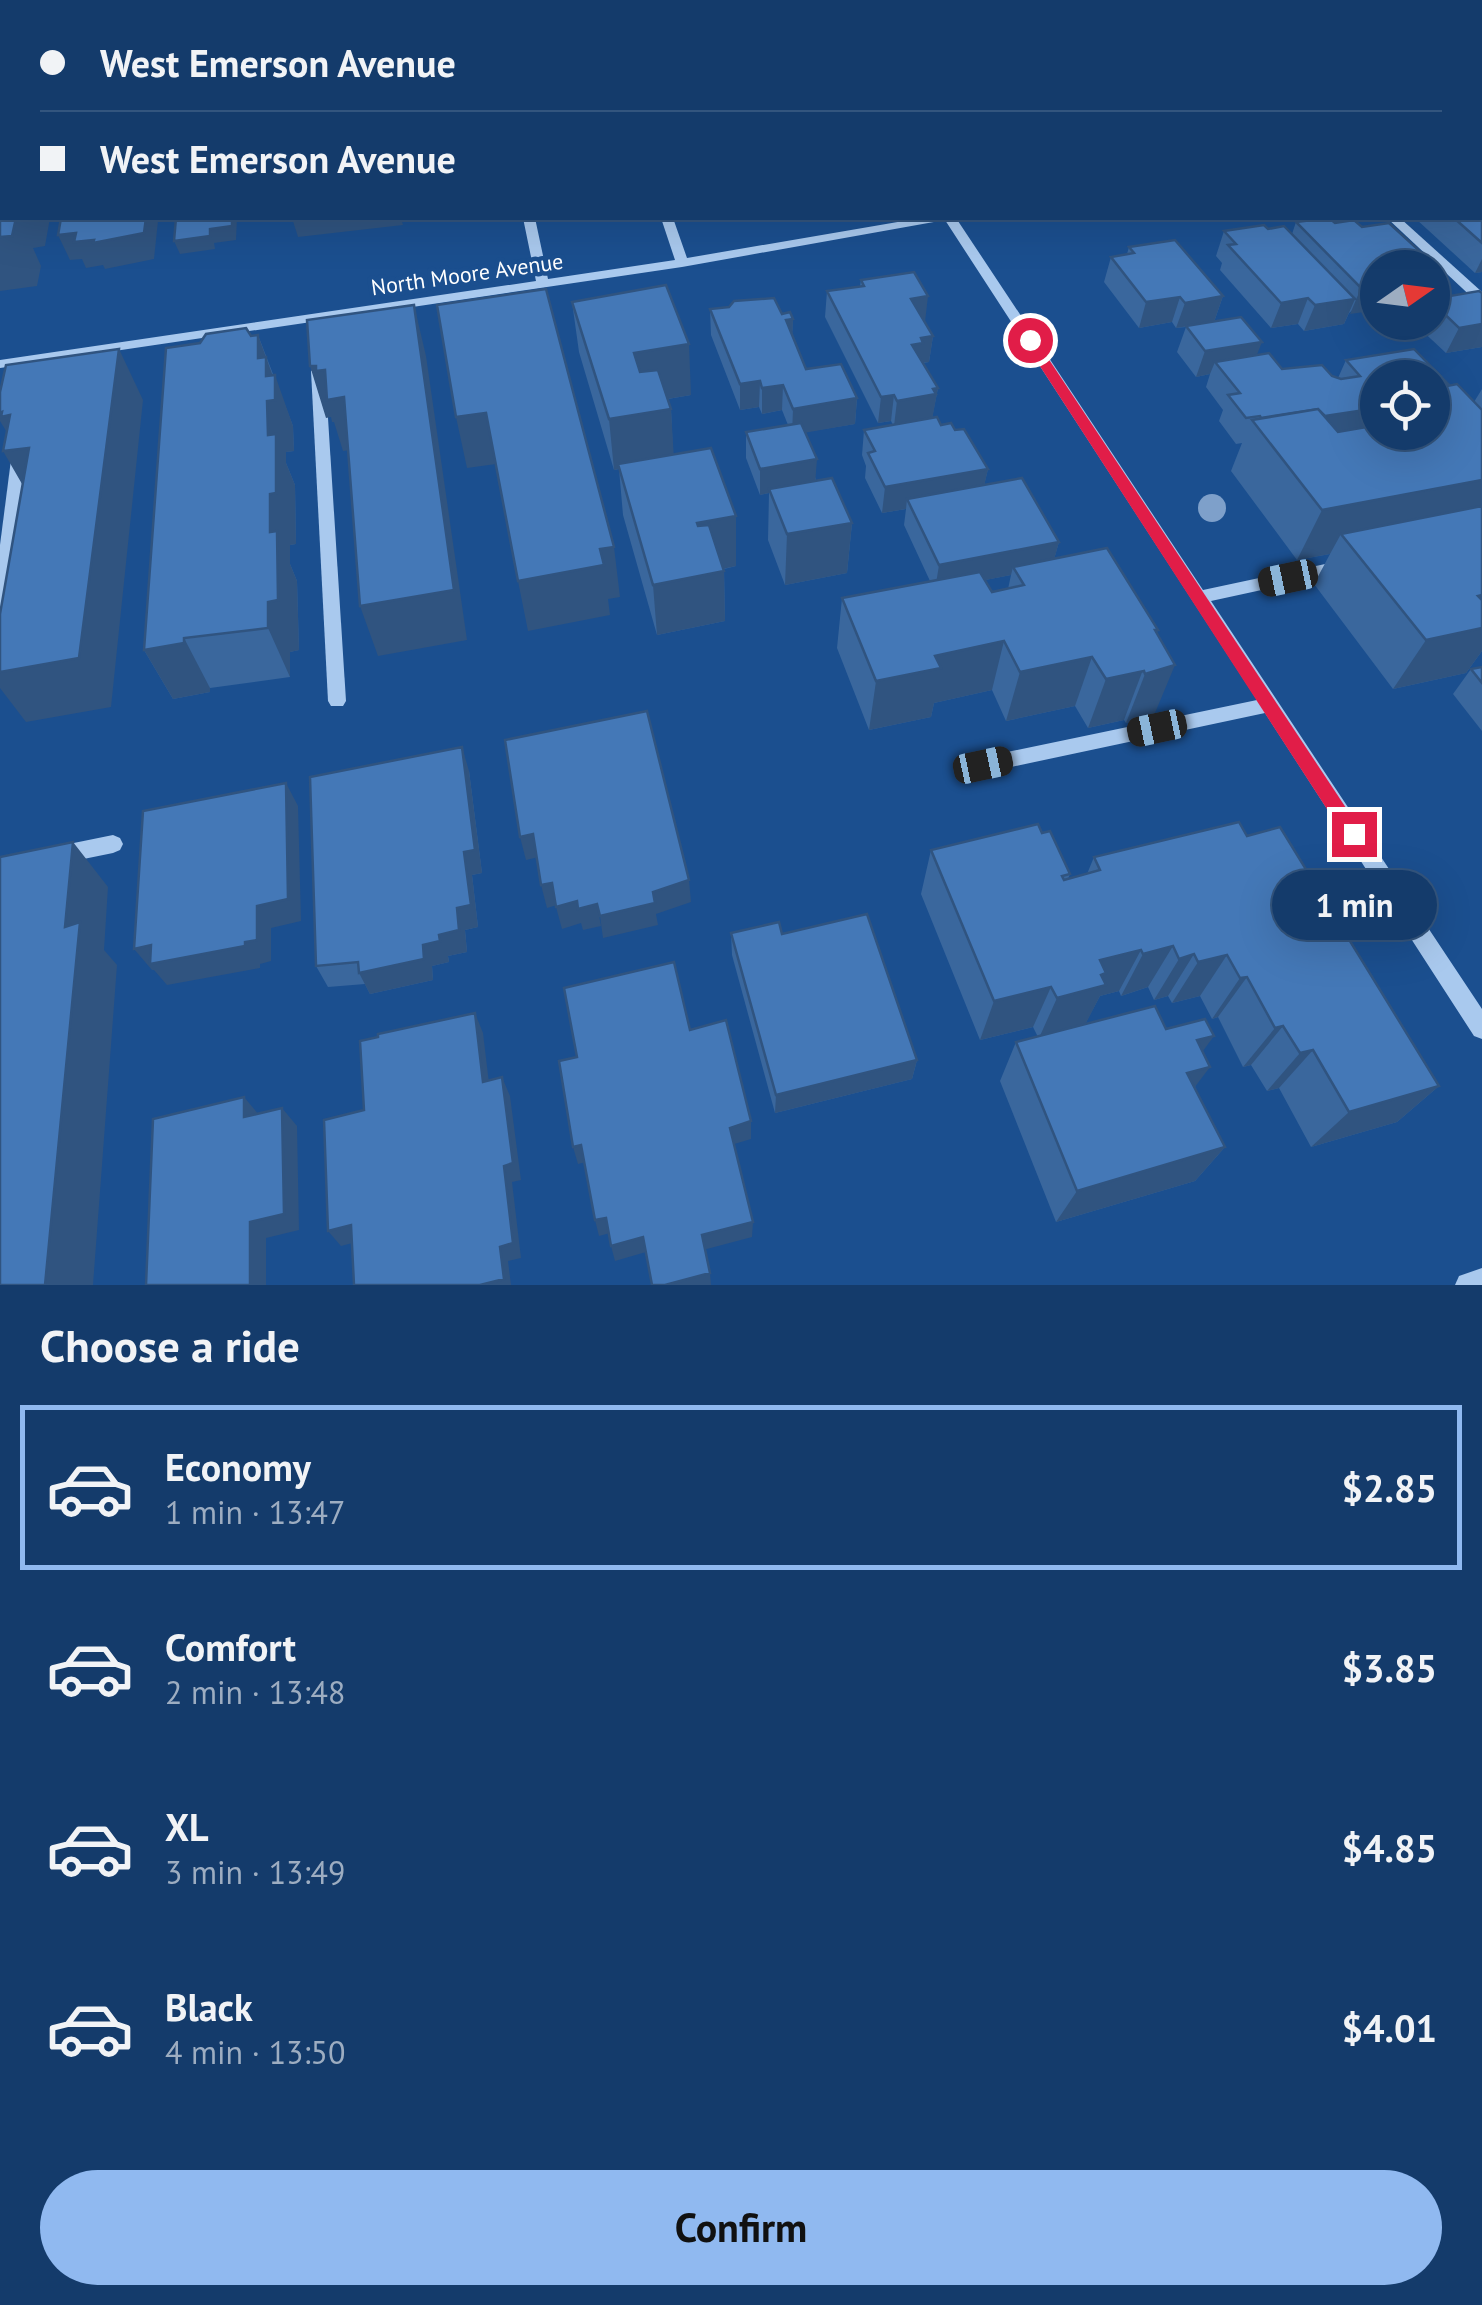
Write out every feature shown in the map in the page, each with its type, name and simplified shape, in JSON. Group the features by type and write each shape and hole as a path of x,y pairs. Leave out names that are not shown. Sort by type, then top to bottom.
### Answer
{"street":[{"path":"529,220 542,284"},
{"path":"668,220 682,263"},
{"name":"North Moore Avenue","path":"0,364 321,323 929,220"},
{"path":"951,220 1482,1028"},
{"path":"1395,220 1482,299"},
{"path":"321,352 318,390 337,701"},
{"path":"33,377 37,358"},
{"path":"0,610 22,433"},
{"path":"1198,597 1365,562"},
{"path":"983,765 1268,705"},
{"path":"38,860 113,844"},
{"path":"1468,1285 1482,1280"}],"building":[{"path":"0,220 16,220 12,236 0,237"},
{"path":"61,220 146,220 144,233 93,243 94,240 74,242 76,233 58,235"},
{"path":"176,220 232,220 232,226 210,229 210,236 174,241"},
{"path":"1354,220 1362,227 1389,223 1418,250 1360,250 1360,287 1296,222"},
{"path":"1456,220 1482,220 1482,243"},
{"path":"1264,225 1268,229 1284,226 1355,299 1315,305 1308,298 1281,303 1228,245 1236,244 1224,231"},
{"path":"1175,240 1223,296 1185,303 1180,297 1146,302 1111,257 1134,253 1129,247"},
{"path":"914,272 928,296 911,299 933,336 912,345 938,388 933,389 936,394 897,401 894,395 881,397 827,291 864,286 861,280"},
{"path":"666,285 689,344 634,353 640,372 658,370 671,409 609,419 572,302"},
{"path":"546,289 614,547 600,549 604,565 518,581 486,413 456,417 437,305"},
{"path":"1482,293 1482,324 1459,328 1450,319 1450,296"},
{"path":"774,298 782,314 790,312 793,319 786,320 806,369 841,364 857,398 793,409 783,385 762,388 760,381 740,384 710,309 729,307 734,301"},
{"path":"414,305 454,590 360,606 344,397 327,400 325,370 316,371 316,366 310,366 307,320"},
{"path":"1241,317 1262,342 1205,351 1186,326"},
{"path":"246,328 251,336 258,335 258,358 266,357 266,376 275,375 275,400 267,401 268,435 276,434 276,493 270,494 270,532 277,531 278,600 268,602 268,628 184,638 184,643 144,650 166,348 200,343 206,334"},
{"path":"119,349 79,658 0,672 0,614 29,448 3,451 10,415 1,417 0,413 6,365"},
{"path":"1414,349 1425,360 1360,360 1360,376 1346,360"},
{"path":"1269,353 1282,369 1322,365 1341,379 1360,376 1360,411 1325,416 1318,409 1246,418 1228,395 1240,393 1215,362"},
{"path":"1457,384 1482,410 1482,480 1322,510 1252,420 1318,409 1338,432 1360,428 1360,450 1450,450 1450,385"},
{"path":"937,417 941,425 951,423 955,430 964,429 988,469 885,487 868,453 875,451 864,430"},
{"path":"801,423 817,459 760,469 746,432"},
{"path":"711,448 736,516 697,523 709,525 724,571 653,585 618,464"},
{"path":"832,478 852,523 787,534 769,489"},
{"path":"1022,478 1059,542 939,565 907,499"},
{"path":"1482,506 1482,595 1478,596 1482,600 1482,628 1426,640 1341,534"},
{"path":"1107,548 1175,665 1106,679 1092,657 1020,672 1004,641 935,656 941,668 876,681 842,598 980,572 992,592 1024,585 1013,567"},
{"path":"1482,667 1482,683 1471,669"},
{"path":"647,711 689,880 653,892 655,903 600,916 597,904 578,909 577,901 556,907 552,883 541,885 533,834 520,837 505,740"},
{"path":"462,747 475,850 464,852 471,905 457,908 459,930 439,935 440,941 423,945 424,959 359,973 358,962 316,966 310,777"},
{"path":"286,783 288,899 257,906 257,940 245,942 245,946 150,964 151,945 134,949 143,811"},
{"path":"1239,822 1247,836 1280,827 1439,1086 1349,1112 1313,1050 1300,1053 1283,1026 1275,1028 1247,977 1240,978 1227,955 1198,962 1194,954 1179,959 1173,946 1143,954 1141,950 1100,960 1106,985 1057,998 1051,987 994,1001 931,850 1038,824 1042,833 1050,831 1070,874 1062,876 1064,880 1100,870 1094,857"},
{"path":"73,842 65,927 80,922 45,1285 0,1285 0,857"},
{"path":"867,914 917,1060 776,1095 731,933 779,922 782,934"},
{"path":"674,962 690,1030 726,1020 751,1121 730,1128 753,1222 702,1235 710,1273 652,1285 643,1237 611,1246 606,1218 595,1220 581,1145 573,1147 559,1061 577,1057 564,988"},
{"path":"1155,1006 1166,1029 1205,1019 1214,1036 1197,1040 1210,1067 1187,1073 1225,1147 1077,1191 1016,1042"},
{"path":"475,1013 483,1082 502,1077 513,1163 504,1166 513,1243 500,1247 504,1279 480,1285 354,1285 351,1225 328,1231 324,1120 364,1110 360,1041"},
{"path":"244,1097 244,1117 282,1108 284,1214 250,1222 250,1285 146,1285 153,1119"}],"route":[{"path":"1030,340 1354,834"}]}
